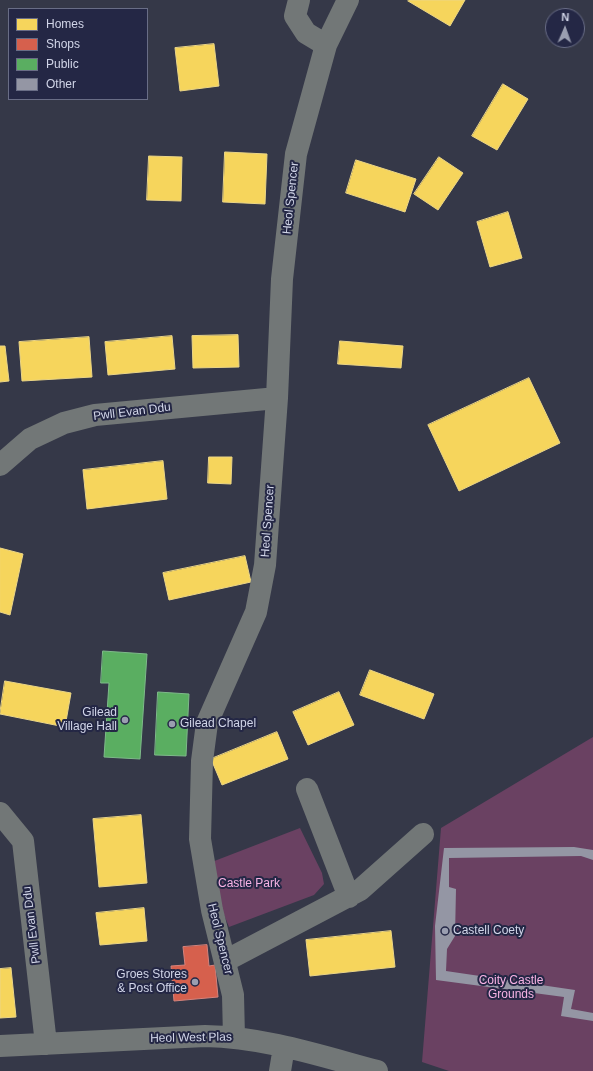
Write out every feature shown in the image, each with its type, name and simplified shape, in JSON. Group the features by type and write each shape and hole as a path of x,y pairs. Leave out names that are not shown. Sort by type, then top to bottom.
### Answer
{"street":[{"path":"299,0 295,16 306,33 326,45"},
{"name":"Heol Spencer","path":"234,1037 234,995 212,910 200,839 202,761 207,723 256,612 265,565 277,398 282,279 296,154 326,45 348,0"},
{"name":"Pwll Evan Ddu","path":"0,465 30,440 64,423 95,415 277,398"},
{"path":"307,789 349,897"},
{"name":"Pwll Evan Ddu","path":"0,813 23,841 46,1044"},
{"path":"225,961 360,890 423,834"},
{"name":"Heol West Plas","path":"0,1046 206,1036 234,1037 284,1047 377,1071"},
{"path":"280,1071 284,1047"}],"green space":[{"name":"Coity Castle Grounds","path":"593,737 593,1071 449,1071 422,1062 441,828"},
{"name":"Castle Park","path":"300,828 322,873 324,884 314,895 229,927 204,865"}],"building: Homes":[{"path":"465,0 450,26 408,1"},
{"path":"214,44 219,86 180,91 175,48"},
{"path":"503,84 528,99 497,150 472,136"},
{"path":"225,152 267,154 265,204 223,202"},
{"path":"149,156 182,157 181,201 147,200"},
{"path":"439,157 463,173 438,210 414,194"},
{"path":"356,160 416,179 405,212 346,193"},
{"path":"508,212 522,258 490,267 477,222"},
{"path":"238,335 239,367 193,368 192,336"},
{"path":"172,336 175,369 108,375 105,342"},
{"path":"89,337 92,377 22,381 19,342"},
{"path":"340,341 403,346 401,368 338,364"},
{"path":"0,346 5,346 9,381 0,382"},
{"path":"529,378 560,443 459,491 428,425"},
{"path":"209,457 232,457 231,484 208,483"},
{"path":"163,461 167,499 87,509 83,470"},
{"path":"0,548 23,554 10,615 0,612"},
{"path":"245,556 251,582 169,600 163,573"},
{"path":"370,670 434,694 424,719 360,695"},
{"path":"5,681 71,693 65,727 0,714"},
{"path":"339,692 354,725 308,745 293,712"},
{"path":"277,732 288,759 222,785 211,759"},
{"path":"141,815 147,883 99,887 93,819"},
{"path":"144,908 147,941 100,945 96,913"},
{"path":"391,931 395,967 310,976 306,940"},
{"path":"11,968 16,1017 0,1018 0,969"}],"building: Shops":[{"name":"Groes Stores & Post Office","path":"207,945 209,966 215,965 218,997 174,1001 171,966 185,965 183,947"}],"building: Public":[{"name":"Gilead Village Hall","path":"103,651 147,654 140,759 104,757 109,683 101,683"},
{"name":"Gilead Chapel","path":"158,692 189,694 186,756 155,755"}],"building: Other":[{"name":"Castell Coety","path":"574,847 593,850 593,860 581,856 449,858 449,887 456,889 455,936 447,949 446,971 575,990 571,1009 593,1013 593,1021 561,1016 564,997 436,980 435,926 444,848"}],"place":[{"name":"Gilead Village Hall","path":"125,720"},
{"name":"Gilead Chapel","path":"172,724"},
{"name":"Castell Coety","path":"445,931"},
{"name":"Groes Stores & Post Office","path":"195,982"}]}
